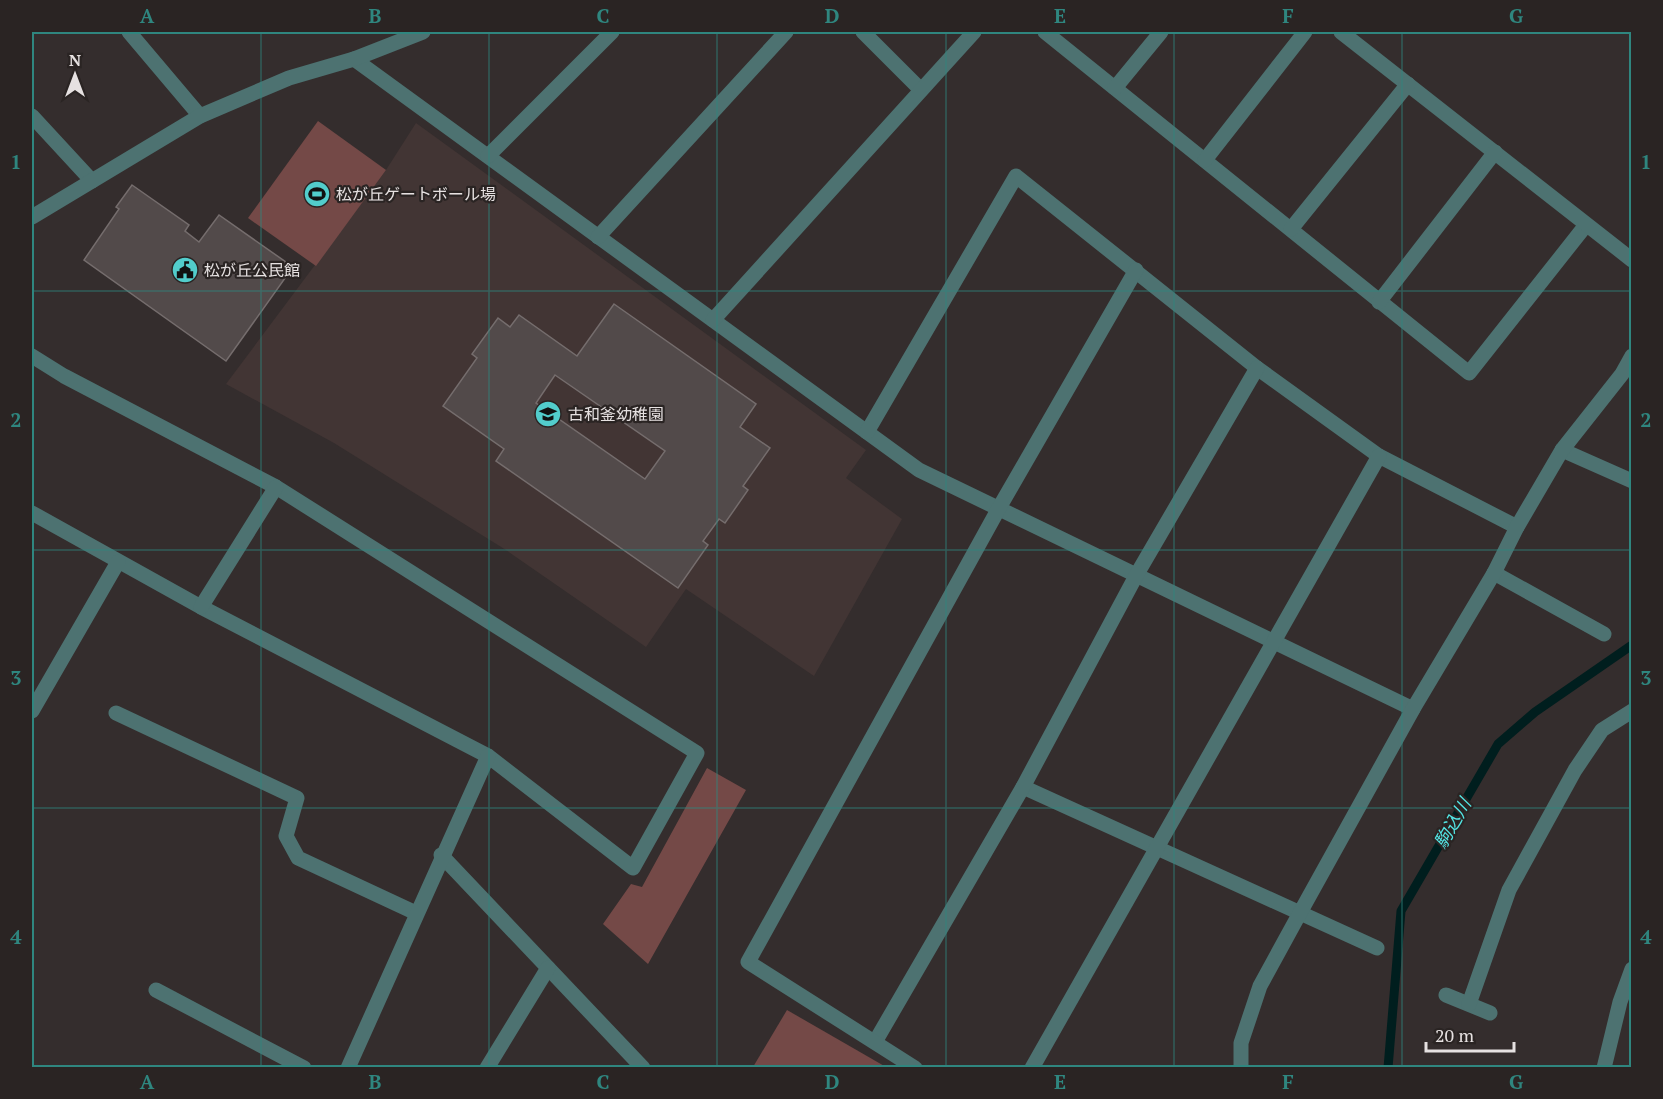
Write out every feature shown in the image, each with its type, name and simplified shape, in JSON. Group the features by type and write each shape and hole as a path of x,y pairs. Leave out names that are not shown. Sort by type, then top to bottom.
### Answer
{"street":[{"path":"129,32 200,116"},
{"path":"32,217 200,116 289,78 354,59 423,32"},
{"path":"488,156 612,32"},
{"path":"598,237 786,32"},
{"path":"863,32 921,90"},
{"path":"713,320 974,32"},
{"path":"1045,32 1468,373 1586,225"},
{"path":"1115,88 1161,32"},
{"path":"1205,160 1305,32"},
{"path":"1341,32 1632,260"},
{"path":"354,59 919,470 1413,708"},
{"path":"1291,230 1408,84"},
{"path":"32,116 92,181"},
{"path":"1379,302 1495,152"},
{"path":"867,432 1016,176 1257,368 1379,456 1517,527"},
{"path":"915,1068 748,962 999,508 1136,270"},
{"path":"32,356 64,376 276,487 697,753 633,868 488,756 201,608 32,513"},
{"path":"1241,1068 1241,1043 1260,986 1300,911 1413,708 1494,573 1517,527 1562,450 1622,374 1632,356"},
{"path":"875,1042 1023,787 1137,574 1257,368"},
{"path":"1562,450 1632,481"},
{"path":"1032,1068 1379,456"},
{"path":"201,608 276,487"},
{"path":"32,711 38,684 118,562"},
{"path":"1494,573 1604,634"},
{"path":"1469,1004 1509,890 1575,770 1602,730 1632,711"},
{"path":"116,713 297,798 286,836 298,858 416,913"},
{"path":"348,1068 441,855 488,756"},
{"path":"1023,787 1156,849 1300,911 1377,948"},
{"path":"441,855 641,1067"},
{"path":"487,1068 548,968"},
{"path":"1604,1068 1626,1005 1632,969"},
{"path":"156,990 304,1068"},
{"path":"1446,995 1490,1013"}],"shaded area":[{"name":"松が丘ゲートボール場","path":"318,121 386,170 316,266 248,218"},
{"name":"古和釜幼稚園","path":"416,123 866,450 846,478 902,519 814,676 686,589 646,647 506,550 334,443 226,384 386,170"},
{"path":"707,768 746,790 648,964 603,924 631,884 642,887"},
{"path":"787,1010 886,1067 753,1067"}],"building":[{"path":"132,185 189,225 185,231 199,242 219,215 293,267 226,361 84,260 119,209 116,207"},
{"path":"614,304 756,404 740,427 770,448 743,486 748,490 725,523 719,519 703,541 708,545 678,588 496,461 504,449 443,406 477,358 472,354 498,318 510,327 519,315 577,356","holes":["555,375 665,451 645,479 536,403"]}],"waterway":[{"name":"駒込川","path":"1388,1068 1401,911 1498,744 1535,712 1632,645"}],"place":[{"name":"松が丘ゲートボール場","path":"317,194"},
{"name":"松が丘公民館","path":"185,270"},
{"name":"古和釜幼稚園","path":"548,414"}]}
